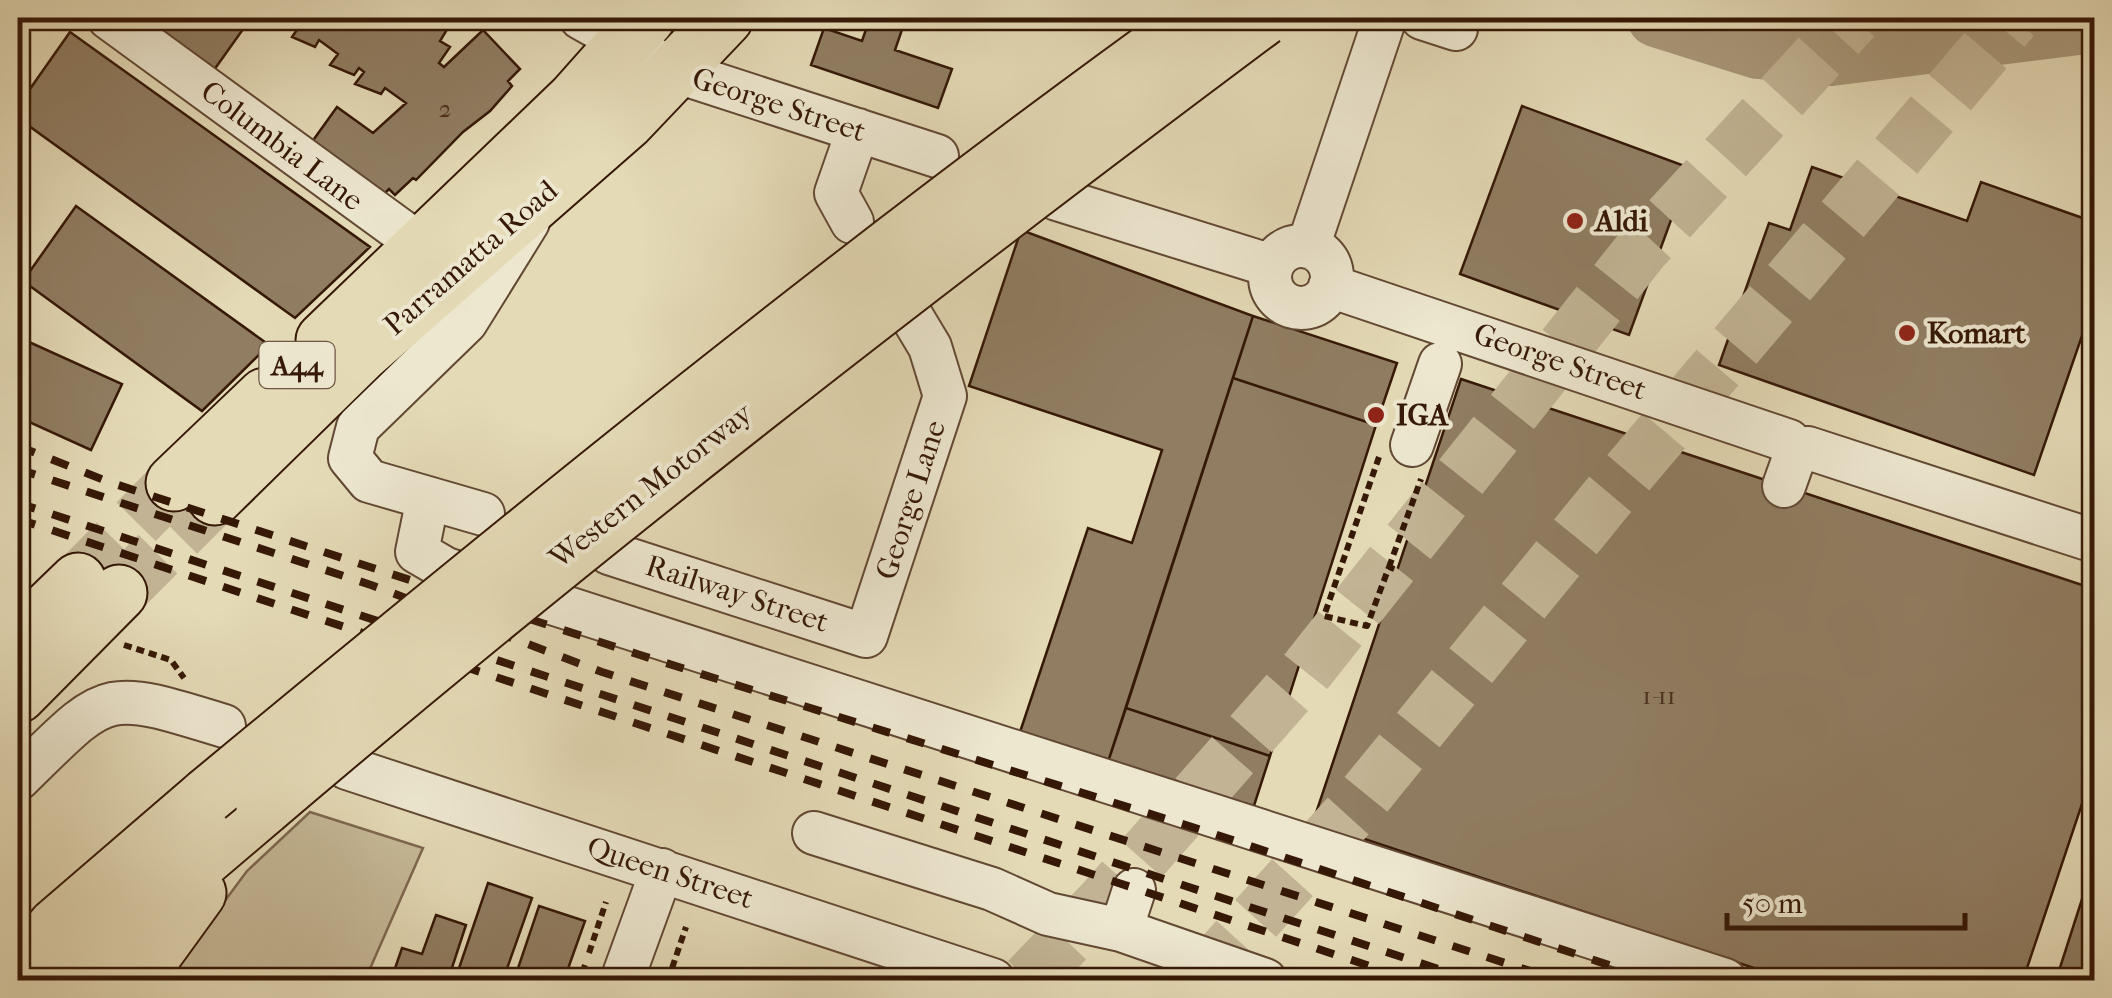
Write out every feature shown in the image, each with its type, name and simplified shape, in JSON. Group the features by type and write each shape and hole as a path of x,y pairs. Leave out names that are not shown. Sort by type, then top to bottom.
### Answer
{"highway":[{"name":"Parramatta Road","path":"439,259 546,192 627,122 725,18"},
{"name":"Western Motorway","path":"18,972 37,939 549,513 796,316 1198,18"},
{"name":"Western Motorway","path":"270,809 341,757 699,447 1264,18"},
{"name":"Parramatta Road","path":"195,490 360,354 564,110 617,26"},
{"path":"18,638 102,604"},
{"path":"18,695 102,604"},
{"path":"60,980 270,809"},
{"path":"134,980 192,899 270,809"}],"street":[{"name":"Columbia Lane","path":"108,18 439,259"},
{"path":"1057,199 1290,256 1326,258 1331,268 1330,286 1318,303 1294,308 1274,293 1290,256 1385,18"},
{"name":"George Street","path":"617,26 675,71 937,156"},
{"path":"852,222 836,193 858,130"},
{"path":"484,514 369,481 350,458 358,427 466,322 546,192"},
{"name":"George Street","path":"1330,286 1794,457 2094,542"},
{"name":"George Lane","path":"866,636 945,396 930,347 908,312"},
{"path":"1397,446 1440,364"},
{"path":"428,498 416,541 417,552 428,561 592,628 767,669 1725,980"},
{"name":"Railway Street","path":"609,552 866,636"},
{"path":"18,780 91,711 113,701 134,700 224,726"},
{"name":"Queen Street","path":"341,757 992,980"},
{"path":"814,833 992,889 1048,914 1121,930 1265,980"},
{"path":"622,980 662,870"},
{"path":"1121,930 1134,890"}],"path":[{"path":"1397,446 1421,479 1393,568 1367,626 1324,616 1397,446"},
{"path":"102,604 171,660"},
{"path":"580,980 606,902"},
{"path":"668,980 686,927"}],"shaded area":[{"path":"310,812 423,848 365,980 166,980 247,871"}],"building":[{"path":"141,18 251,18 214,70"},
{"path":"265,18 454,18 440,41 450,47 439,63 444,67 483,30 520,69 508,81 512,86 490,111 463,132 416,180 413,178 395,195 389,189 380,198 309,146 337,107 373,133 406,103 385,88 381,94 355,84 364,72 359,68 354,75 330,65 338,54 319,40 315,47 292,37 299,27 293,22 288,27"},
{"path":"870,18 906,18 895,50 952,69 938,108 811,65 824,28 862,41"},
{"path":"70,32 370,247 295,318 18,118 18,106"},
{"name":"Aldi","path":"1522,106 1690,168 1629,335 1460,274"},
{"name":"Komart","path":"1812,167 1967,221 1981,182 2094,222 2094,301 2034,475 1719,365 1769,223 1790,230"},
{"path":"76,206 269,345 202,411 23,281"},
{"path":"1021,230 1253,316 1106,768 1018,738 1088,528 1132,543 1162,450 969,386"},
{"path":"1253,316 1397,363 1376,425 1233,378"},
{"path":"18,337 122,384 91,450 18,417"},
{"path":"1233,378 1376,425 1270,756 1126,708"},
{"path":"1461,379 2094,589 2094,784 2089,783 2023,980 1790,980 1313,822"},
{"path":"1126,708 1270,756 1251,815 1106,768"},
{"path":"2094,862 2094,980 2056,980"},
{"path":"488,883 532,898 503,980 456,977"},
{"path":"539,906 585,921 564,980 514,980"},
{"path":"436,915 466,925 448,980 391,980 402,948 422,954"}],"waterway":[{"path":"1656,18 1758,50 1831,57 2094,24"}],"tunnel":[{"path":"1028,980 1105,900 1304,674 1642,249 1854,18"},
{"path":"1200,980 1350,814 1607,498 2013,18"},
{"path":"78,581 174,483"},
{"path":"119,593 215,497"}],"railway":[{"path":"18,446 109,482 637,654 1208,832 1654,980"},
{"path":"18,469 371,585 602,672 1558,980"},
{"path":"18,503 1472,980"},
{"path":"18,519 1412,980"}],"place":[{"name":"Aldi","path":"1575,221"},
{"name":"Komart","path":"1907,333"},
{"name":"IGA","path":"1376,415"}]}
